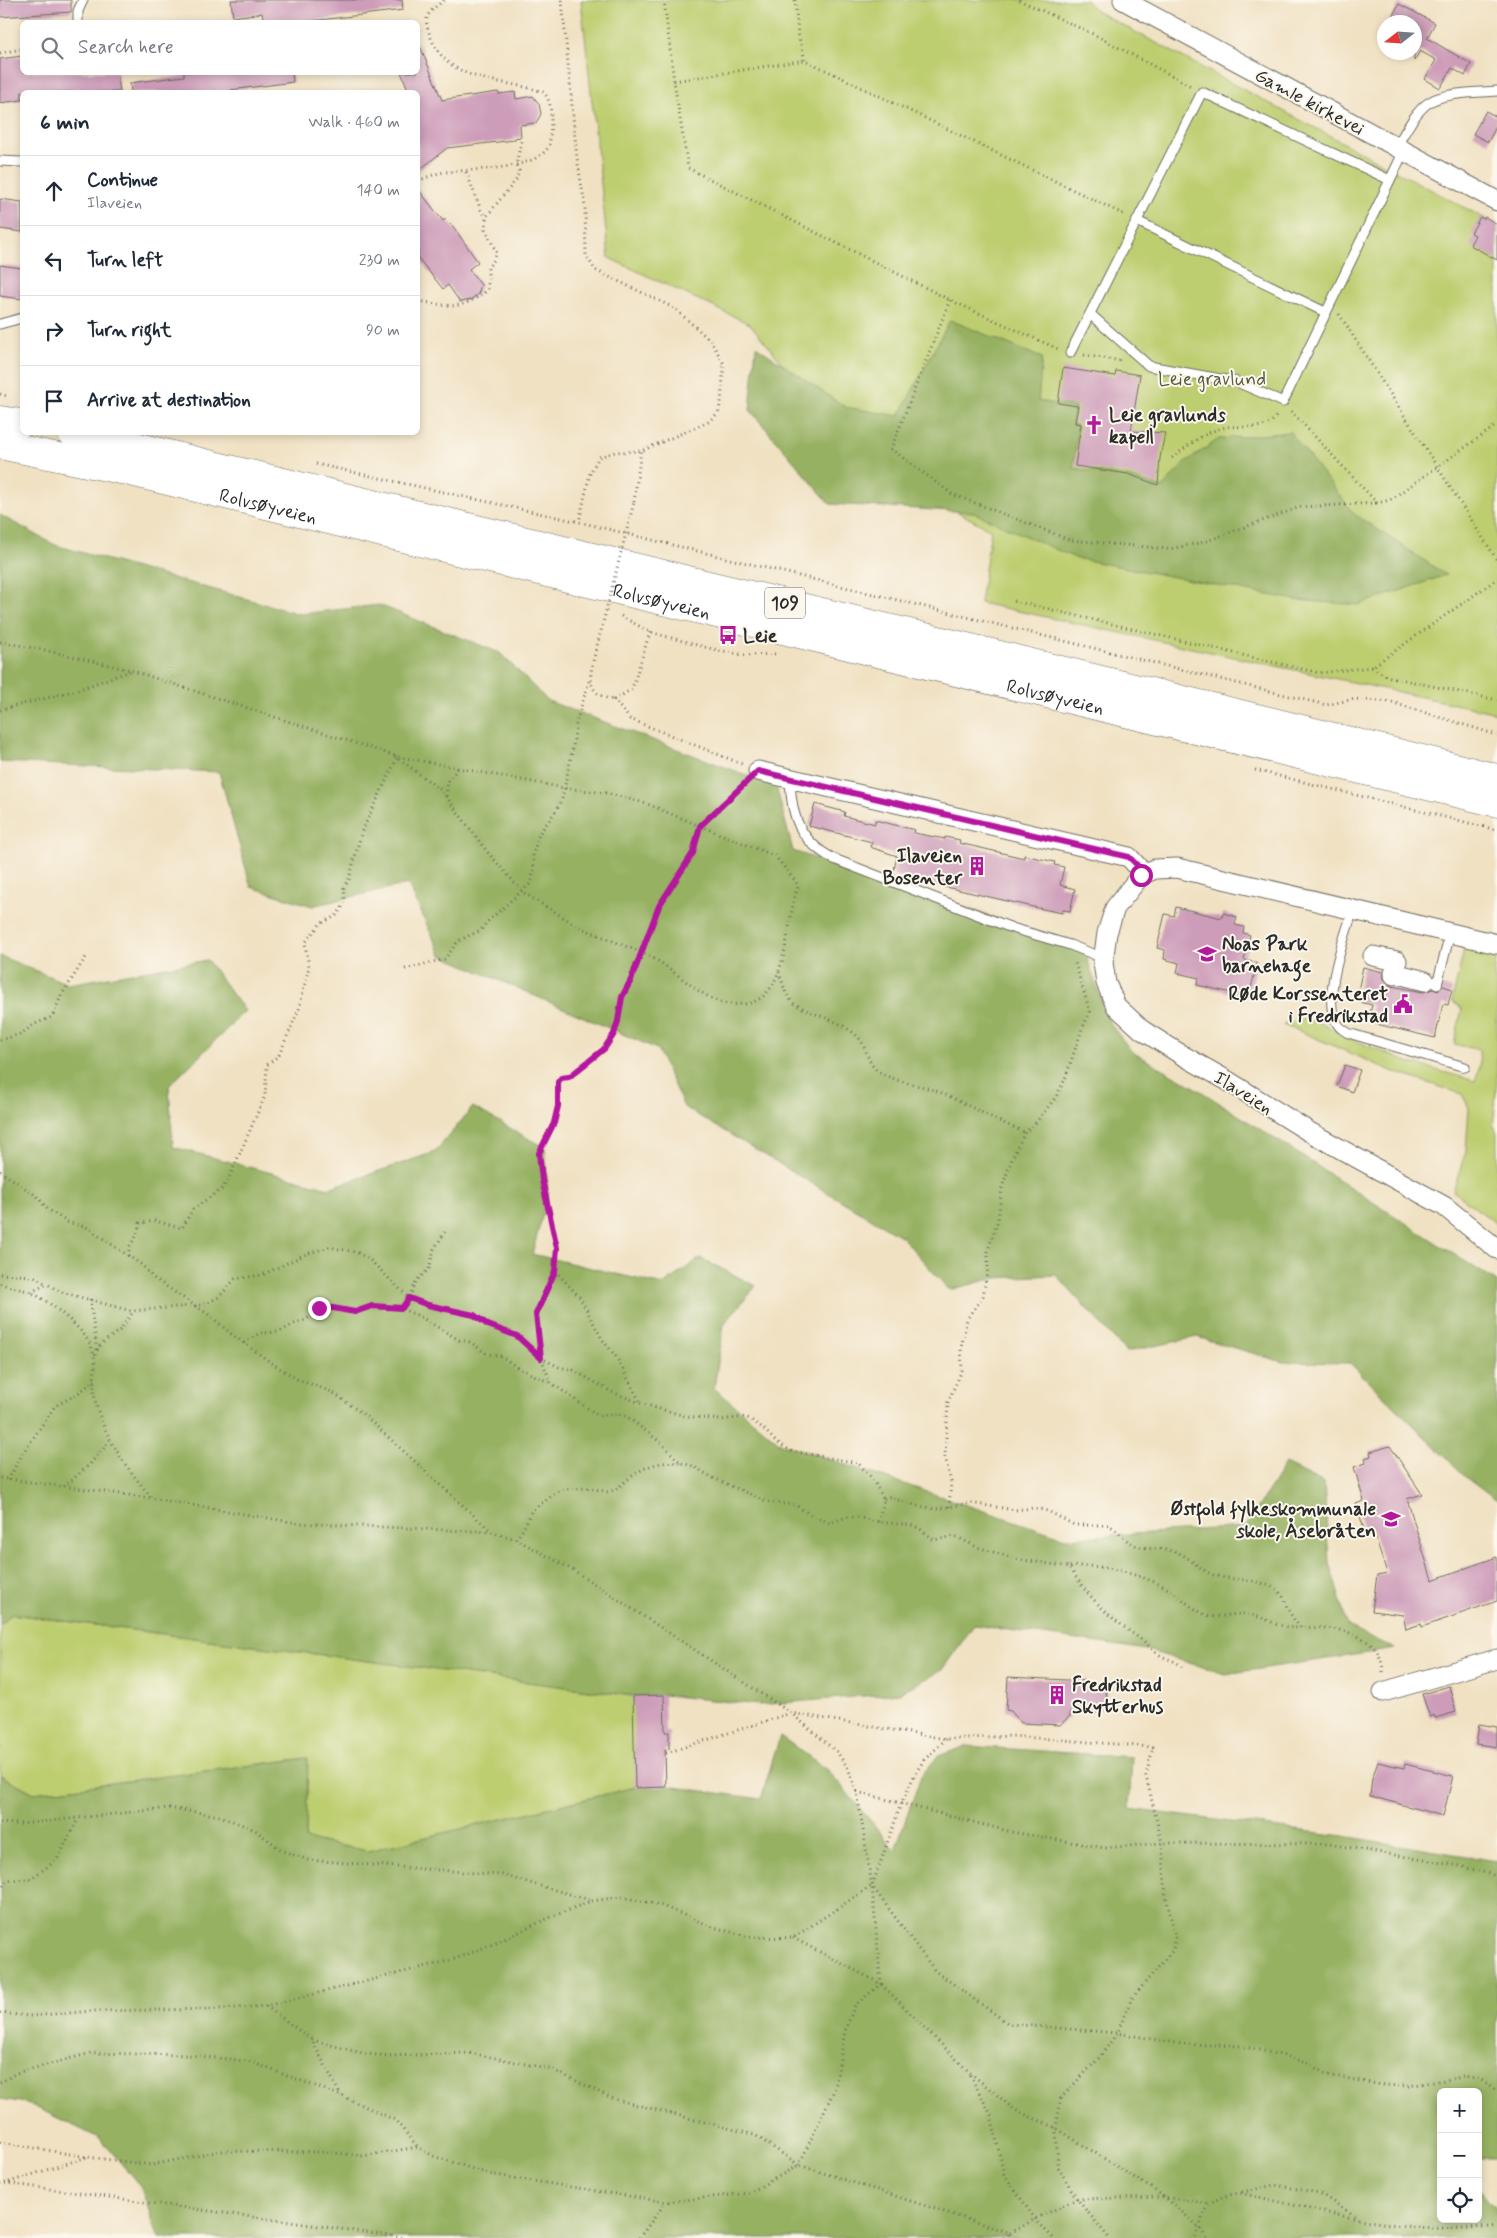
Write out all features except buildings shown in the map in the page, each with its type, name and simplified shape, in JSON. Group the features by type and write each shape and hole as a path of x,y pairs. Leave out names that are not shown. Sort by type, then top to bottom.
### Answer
{"main road":[{"path":"0,420 20,423"},
{"name":"Rolvsøyveien","path":"85,435 1310,730 1497,778"},
{"name":"Rolvsøyveien","path":"0,446 136,474 1497,803"}],"street":[{"name":"Gamle kirkevei","path":"1123,0 1497,201"},
{"path":"758,771 1129,857 1138,866 1141,875 1156,869 1177,868 1497,944"},
{"name":"Ilaveien","path":"1141,875 1115,908 1107,933 1103,958 1104,973 1110,994 1116,1006 1142,1030 1286,1118 1444,1206 1497,1249"},
{"path":"1373,956 1397,961 1394,974 1431,983"},
{"path":"1383,1684 1497,1659"}],"lane":[{"path":"78,20 78,11 83,0"},
{"path":"1090,314 1148,366 1237,382 1283,402 1390,180 1400,149 1422,109 1432,101 1447,97 1497,90"},
{"path":"1070,353 1202,92 1390,180"},
{"path":"0,161 20,162"},
{"path":"1137,221 1325,312"},
{"path":"0,324 20,319"},
{"path":"790,778 790,794 799,829 817,850 834,859 1012,928 1070,945 1103,958"},
{"path":"1353,910 1330,992 1333,1016 1339,1026 1348,1033 1464,1067"},
{"path":"1431,983 1450,933"}],"path":[{"path":"420,180 440,173 466,172 516,165 542,156 550,143 548,99 543,92 467,73 443,58 436,51 426,26 426,20 429,13 444,0"},
{"path":"562,0 577,158 585,206 586,255 595,270 674,308 711,342 724,364 721,402 718,413 708,422 640,451 615,452 599,457 590,473 580,522"},
{"path":"664,0 674,81 688,168 950,300 1070,353 1148,366"},
{"path":"795,0 798,33 806,60"},
{"path":"1020,0 1093,34 1202,92"},
{"path":"0,53 20,49"},
{"path":"674,81 806,60 1137,221"},
{"path":"486,217 516,180 518,171 516,165 522,138"},
{"path":"420,301 463,306 488,290 488,267 498,253 487,233 486,217 481,210 466,172"},
{"path":"950,300 891,449 952,494 1070,540 1168,550 1204,542 1300,507 1378,503 1390,500 1497,425"},
{"path":"1331,301 1497,560"},
{"path":"1172,458 1200,436 1226,427 1265,425 1275,419 1283,402 1378,503"},
{"path":"405,969 445,959 458,941 481,930 487,922 530,883 533,875 533,854 539,834 555,812 564,788 576,723 590,678 634,502 640,451"},
{"path":"308,462 580,522 1326,705 1354,699 1391,702 1497,735"},
{"path":"1014,601 1319,673 1372,667 1497,579"},
{"path":"614,700 632,689 650,632"},
{"path":"0,642 45,650 130,670 396,757 564,788 606,793 645,803 774,856 798,887 792,902 787,945 778,972 764,996 754,1003 733,1004 710,997 676,976 657,960 579,927 522,892 489,854 441,790 396,757"},
{"path":"1372,667 1386,676 1497,700"},
{"path":"0,705 2,710 77,690 130,670"},
{"path":"551,1383 541,1358 536,1314 555,1271 557,1248 542,1180 539,1153 554,1123 558,1106 558,1082 561,1078 569,1077 604,1049 614,1034 622,997 631,980 659,906 693,853 700,826 758,771 630,719 614,700 595,690 590,678"},
{"path":"128,1256 130,1246 137,1235 140,1223 155,1221 182,1228 193,1209 222,1189 229,1178 265,1096 267,1065 279,1055 299,1009 309,966 305,943 320,924 336,916 342,908 345,899 344,888 349,879 362,830 396,757"},
{"path":"446,797 448,781 458,768"},
{"path":"949,1507 951,1482 945,1457 948,1402 962,1370 961,1348 965,1326 983,1296 988,1268 988,1250 998,1220 1002,1186 1013,1156 1025,1132 1034,1125 1060,1090 1090,1012 1070,945"},
{"path":"0,1040 21,1034 35,1024 52,1016 61,996 86,957"},
{"path":"778,972 786,994 793,1003 851,1031 862,1043 868,1059 877,1071 905,1080 913,1086 939,1092 1025,1132"},
{"path":"0,1171 38,1197 46,1208 67,1222 86,1227 142,1265 152,1277 212,1317 244,1343 297,1379 332,1392 362,1414 491,1532"},
{"path":"402,1308 416,1282 429,1269 434,1250 445,1232"},
{"path":"0,1274 34,1276 61,1292 134,1312 202,1305 214,1300 235,1279 262,1275 306,1254 329,1247 356,1252 369,1259 409,1298 428,1305 474,1315 488,1325 517,1336 541,1358 559,1367 573,1370 612,1392 640,1403 685,1416 720,1420 744,1417 764,1429 774,1441 791,1451 858,1464 871,1477 884,1499 878,1522"},
{"path":"555,1271 578,1296 602,1339 618,1358 640,1403"},
{"path":"0,1283 31,1292 56,1309 80,1330 88,1341 95,1358"},
{"path":"31,1292 47,1284"},
{"path":"90,1299 97,1350 94,1391 96,1400 111,1440 125,1466 151,1498"},
{"path":"244,1343 260,1333 279,1332 306,1320 319,1308 333,1308 355,1312 372,1306 402,1308 427,1320 459,1340 470,1342 487,1354 501,1356 518,1368 551,1383 599,1416 617,1414 626,1416 659,1441 681,1463"},
{"path":"97,1350 120,1330 134,1312"},
{"path":"8,1480 21,1456 55,1406 76,1395 96,1379"},
{"path":"64,1488 90,1464 111,1440"},
{"path":"516,1540 532,1510 563,1489 590,1488 608,1492 636,1473 662,1461 681,1463 692,1466 713,1478 768,1502 796,1505 823,1522 830,1523 847,1517 857,1517 878,1522 910,1525 919,1528 934,1540 955,1536 977,1546 1016,1558 1138,1575 1174,1593 1184,1603 1208,1616 1248,1615 1284,1628 1336,1630 1349,1633 1367,1641 1378,1650 1381,1656 1383,1684"},
{"path":"0,1478 64,1488 151,1498 297,1524 491,1532 516,1540 573,1570 791,1713 837,1752 848,1768 857,1792 872,1886 881,1984"},
{"path":"884,1499 889,1497 935,1509 970,1503 1015,1510 1033,1508 1048,1511 1074,1525 1110,1526 1125,1540 1137,1546 1169,1550 1181,1554 1203,1570 1215,1575 1242,1579 1275,1589 1280,1592 1290,1614 1301,1628"},
{"path":"1070,1566 1086,1592 1127,1631 1143,1641 1160,1656 1172,1660 1183,1668"},
{"path":"666,1753 791,1713 946,1739 1011,1736 1153,1747 1146,1776 1162,1843 1166,1897 1175,1934 1173,1950 1132,1998 1117,2033 1100,2057 1061,2098 1056,2128 1058,2167 1077,2199 1110,2238"},
{"path":"793,1938 834,1913 872,1886 901,1804 924,1760 946,1739"},
{"path":"857,1792 1012,1832 1105,1848 1162,1843 1329,1844 1460,1866 1497,1876"},
{"path":"0,1823 21,1824 170,1808 220,1816 254,1830 283,1851 308,1860 502,1875 591,1900"},
{"path":"0,1890 6,1880 30,1879 57,1860 78,1818"},
{"path":"872,1886 935,1971 1009,2024 1117,2033 1182,2044 1241,2046 1261,2049 1301,2061 1328,2075 1382,2085 1408,2086 1464,2077 1481,2080 1497,2089"},
{"path":"0,2013 29,2016 93,2011 222,2010 266,2006 452,1960 496,1943 591,1900 621,1897 660,1905 710,1926 749,1937 793,1938 881,1984 969,2072 1014,2110 1056,2128 1165,2197 1199,2227 1207,2238"},
{"path":"0,2083 16,2073 91,2053 188,2055 248,2061 342,2096 395,2120 418,2147 433,2156 490,2174 666,2202 749,2192 799,2165 835,2088 845,2030 855,2004 881,1984"},
{"path":"266,2006 312,2040 365,2054 390,2056 470,2053 552,2069 614,2099 755,2135 799,2165 1010,2233"},
{"path":"312,2040 342,2096"},
{"path":"969,2072 991,2115 1004,2174 1035,2219 1053,2238"},
{"path":"0,2142 87,2157 152,2165 221,2151 325,2152 363,2156 418,2147"},
{"path":"0,2184 87,2157"},
{"path":"6,2183 406,2238"},
{"path":"1195,2238 1209,2204 1222,2195 1274,2185 1319,2193 1360,2219"},
{"path":"1240,2193 1360,2219 1414,2228 1478,2228 1497,2226"},
{"path":"1004,2238 1035,2219 1077,2199 1165,2197 1209,2204"},
{"path":"639,2238 666,2202"}],"green space":[{"name":"Leie gravlund","path":"581,0 1086,0 1098,12 1497,225 1497,713 980,603 991,530 863,461 750,324 609,258"},
{"path":"950,320 1042,358 1038,401 1075,407 1072,424 1078,426 1073,468 1129,477 1162,488 1186,462 1219,439 1290,432 1354,514 1446,575 1358,605 1295,600 1075,558 972,512 830,504 750,410 756,346 845,407 899,416"},
{"path":"0,515 55,545 300,614 379,605 500,653 548,701 776,786 793,851 1083,947 1109,1022 1132,1052 1193,1086 1497,1282 1497,1500 1465,1476 1350,1363 1283,1362 1197,1337 1126,1352 1056,1275 995,1278 949,1290 902,1237 684,1107 657,1049 441,955 408,884 312,906 251,887 219,772 0,762"},
{"path":"1468,947 1497,955 1494,975 1497,987 1497,1082 1493,1125 1497,1132 1497,1224 1453,1191 1466,1151 1469,1108 1462,1094 1394,1072 1283,1024 1305,1019 1324,1024 1342,1035 1405,1061 1475,1081 1480,1066 1479,1050 1454,1044 1462,1009 1452,1001 1464,950"},
{"path":"0,956 68,984 207,960 245,1011 169,1086 173,1147 329,1188 435,1152 473,1107 545,1148 548,1195 532,1254 663,1285 700,1258 756,1286 724,1324 714,1388 778,1442 1065,1538 1246,1527 1285,1464 1324,1483 1329,1562 1348,1627 1395,1649 1225,1674 1147,1650 974,1625 941,1671 899,1693 759,1705 663,1695 634,1696 12,1614 0,1625"},
{"path":"11,1614 634,1696 636,1787 368,1851 306,1839 307,1758 34,1793 0,1775 0,1625"},
{"path":"780,1736 828,1770 895,1850 921,1776 938,1756 967,1746 1132,1757 1129,1809 1343,1836 1497,1861 1497,2158 1482,2158 1482,2088 1437,2088 1437,2223 1482,2223 1482,2193 1497,2208 1497,2238 159,2238 140,2186 101,2139 27,2103 0,2099 0,1775 34,1793 308,1758 306,1839 368,1851 636,1787 667,1786 761,1799"}],"place":[{"name":"Leie gravlunds kapell","path":"1094,425"},
{"name":"Leie","path":"728,635"},
{"name":"Ilaveien Bosenter","path":"977,866"},
{"name":"Noas Park barnehage","path":"1207,954"},
{"name":"Røde Korssenteret i Fredrikstad","path":"1403,1004"},
{"name":"Østfold fylkeskommunale skole, Åsebråten","path":"1391,1519"},
{"name":"Fredrikstad Skytterhus","path":"1057,1695"}],"route":[{"path":"319,1308 333,1308 355,1312 372,1306 392,1309 402,1308 409,1298 428,1305 463,1311 474,1315 488,1325 517,1336 541,1358 536,1314 555,1271 557,1248 553,1237 542,1180 539,1153 554,1123 558,1106 558,1082 561,1078 569,1077 604,1049 614,1034 622,997 655,921 659,906 693,853 700,826 758,771 1129,857 1138,866 1141,875"}]}
